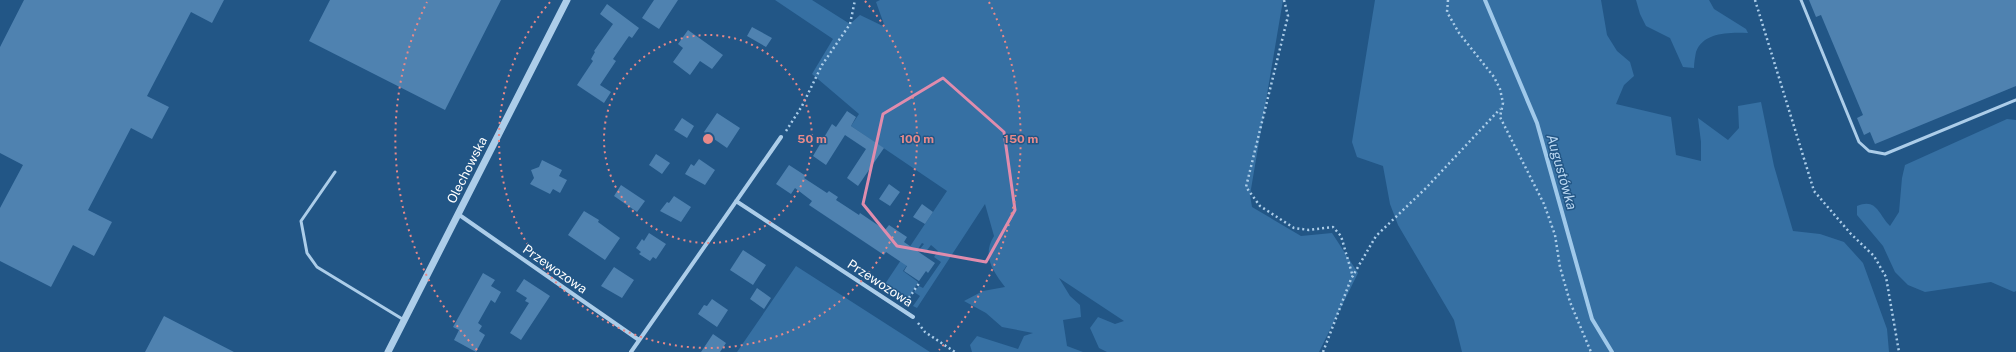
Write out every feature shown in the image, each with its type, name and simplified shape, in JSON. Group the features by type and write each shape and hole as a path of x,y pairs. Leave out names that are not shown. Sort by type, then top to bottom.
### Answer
{"street":[{"name":"Olechowska","path":"388,352 567,0"},
{"path":"631,352 781,137"},
{"name":"Przewozowa","path":"736,201 913,317"},
{"name":"Przewozowa","path":"458,214 639,340"}],"lane":[{"path":"1801,0 1859,142 1869,151 1885,154 2016,100"},
{"path":"335,172 301,221 307,253 317,267 404,320"}],"path":[{"path":"781,137 802,106 822,65 850,24 855,0"},
{"path":"1284,0 1288,16 1246,187 1260,206 1294,228 1309,230 1333,227 1341,236 1352,278"},
{"path":"1448,0 1447,12 1459,34 1494,77 1500,89 1503,103 1500,117 1544,204 1555,235 1560,267 1570,302 1590,352"},
{"path":"1755,0 1814,191 1851,234 1874,256 1886,277 1899,352"},
{"path":"1323,352 1352,278 1376,236 1426,188 1502,107"},
{"path":"901,309 920,282"},
{"path":"913,317 925,332 956,352"}],"highlighted area":[{"path":"943,78 1004,132 1015,210 986,262 897,246 863,204 883,114"}],"shaded area":[{"path":"775,0 812,0 850,24 860,15 885,27 876,2 880,0 1283,0 1250,195 1252,207 1301,236 1332,233 1358,273 1319,352 1107,352 1099,348 1090,328 1098,317 1115,324 1124,321 1059,278 1070,296 1080,305 1081,317 1063,320 1067,346 1083,352 972,352 970,345 977,336 1018,349 1024,336 1033,333 1002,327 986,313 964,301 983,291 1005,287 996,275 990,262 990,243 994,236 985,204 917,308 913,306 920,296 914,292 919,286 923,288 941,262 934,257 938,251 931,245 925,253 920,249 924,244 922,243 903,271 918,282 907,301 892,292 887,293 881,290 947,191 851,126 859,114 812,74 833,39"},
{"path":"1375,0 1601,0 1607,35 1617,51 1630,62 1634,76 1624,85 1616,104 1671,117 1676,155 1701,161 1701,142 1698,118 1728,140 1739,128 1738,106 1761,102 1774,166 1793,231 1820,234 1844,242 1863,263 1887,329 1889,352 1462,352 1454,320 1398,225 1390,204 1383,166 1357,157 1352,142"},
{"path":"1636,0 1709,0 1714,9 1746,29 1748,33 1725,33 1705,40 1696,52 1694,68 1683,67 1670,38 1646,26 1640,14"},
{"path":"2007,119 2016,120 2016,291 2014,292 1991,282 1925,292 1908,285 1895,272 1883,246 1857,215 1857,206 1869,204 1873,206 1890,226 1899,212 1902,178 1905,165"},
{"path":"796,266 930,352 737,352"}],"building":[{"path":"24,0 224,0 212,23 191,12 147,96 169,107 152,139 131,128 88,210 112,222 94,256 73,245 51,287 0,261 0,208 23,165 0,153 0,47"},
{"path":"330,0 501,0 445,110 309,41"},
{"path":"654,0 678,0 659,29 642,18"},
{"path":"1809,0 2016,0 2016,86 1875,144 1870,132 1864,135 1857,118 1863,115 1821,15 1816,17"},
{"path":"607,4 639,28 632,38 629,36 613,59 616,61 600,85 611,92 604,103 577,85 593,61 591,59 595,52 594,51 613,24 600,14"},
{"path":"752,27 772,38 766,47 747,36"},
{"path":"688,30 723,55 712,69 700,61 690,75 673,62 683,48 678,44"},
{"path":"847,111 856,117 851,126 884,148 858,186 847,178 866,149 845,135 826,165 813,156 832,124 836,127"},
{"path":"717,113 740,128 727,148 704,132"},
{"path":"682,118 694,126 687,138 674,130"},
{"path":"656,154 670,163 662,174 649,165"},
{"path":"699,159 715,170 705,185 685,174 691,164 694,166"},
{"path":"542,160 562,170 559,176 567,180 560,193 553,189 550,194 530,184 534,178 531,170 539,167"},
{"path":"789,165 806,176 804,178 827,193 829,191 838,197 836,200 859,215 860,213 885,230 889,225 907,237 904,242 935,263 928,273 926,271 919,281 904,271 907,266 886,252 884,255 809,205 812,201 795,188 791,194 776,184"},
{"path":"889,184 900,192 890,206 879,199"},
{"path":"621,185 645,201 637,212 614,196"},
{"path":"674,196 691,207 681,222 660,211"},
{"path":"922,204 933,212 925,224 913,217"},
{"path":"584,211 599,220 598,222 620,238 605,260 568,235"},
{"path":"649,233 666,244 656,259 653,257 650,261 639,254 641,252 636,248 642,239 644,241"},
{"path":"743,250 766,265 753,285 730,270"},
{"path":"614,267 634,280 622,298 601,286"},
{"path":"483,273 495,280 491,286 501,292 495,303 491,300 478,323 482,326 479,331 485,335 476,352 454,340 459,330 453,327"},
{"path":"524,279 550,296 521,340 510,333 529,303 525,301 527,298 516,291"},
{"path":"757,288 771,298 764,309 750,299"},
{"path":"712,299 728,310 717,327 698,314 704,305 707,306"},
{"path":"164,316 234,352 145,352"},
{"path":"713,334 726,343 720,352 701,352"}],"waterway":[{"name":"Augustówka","path":"1485,0 1537,123 1592,319 1612,352"}]}
